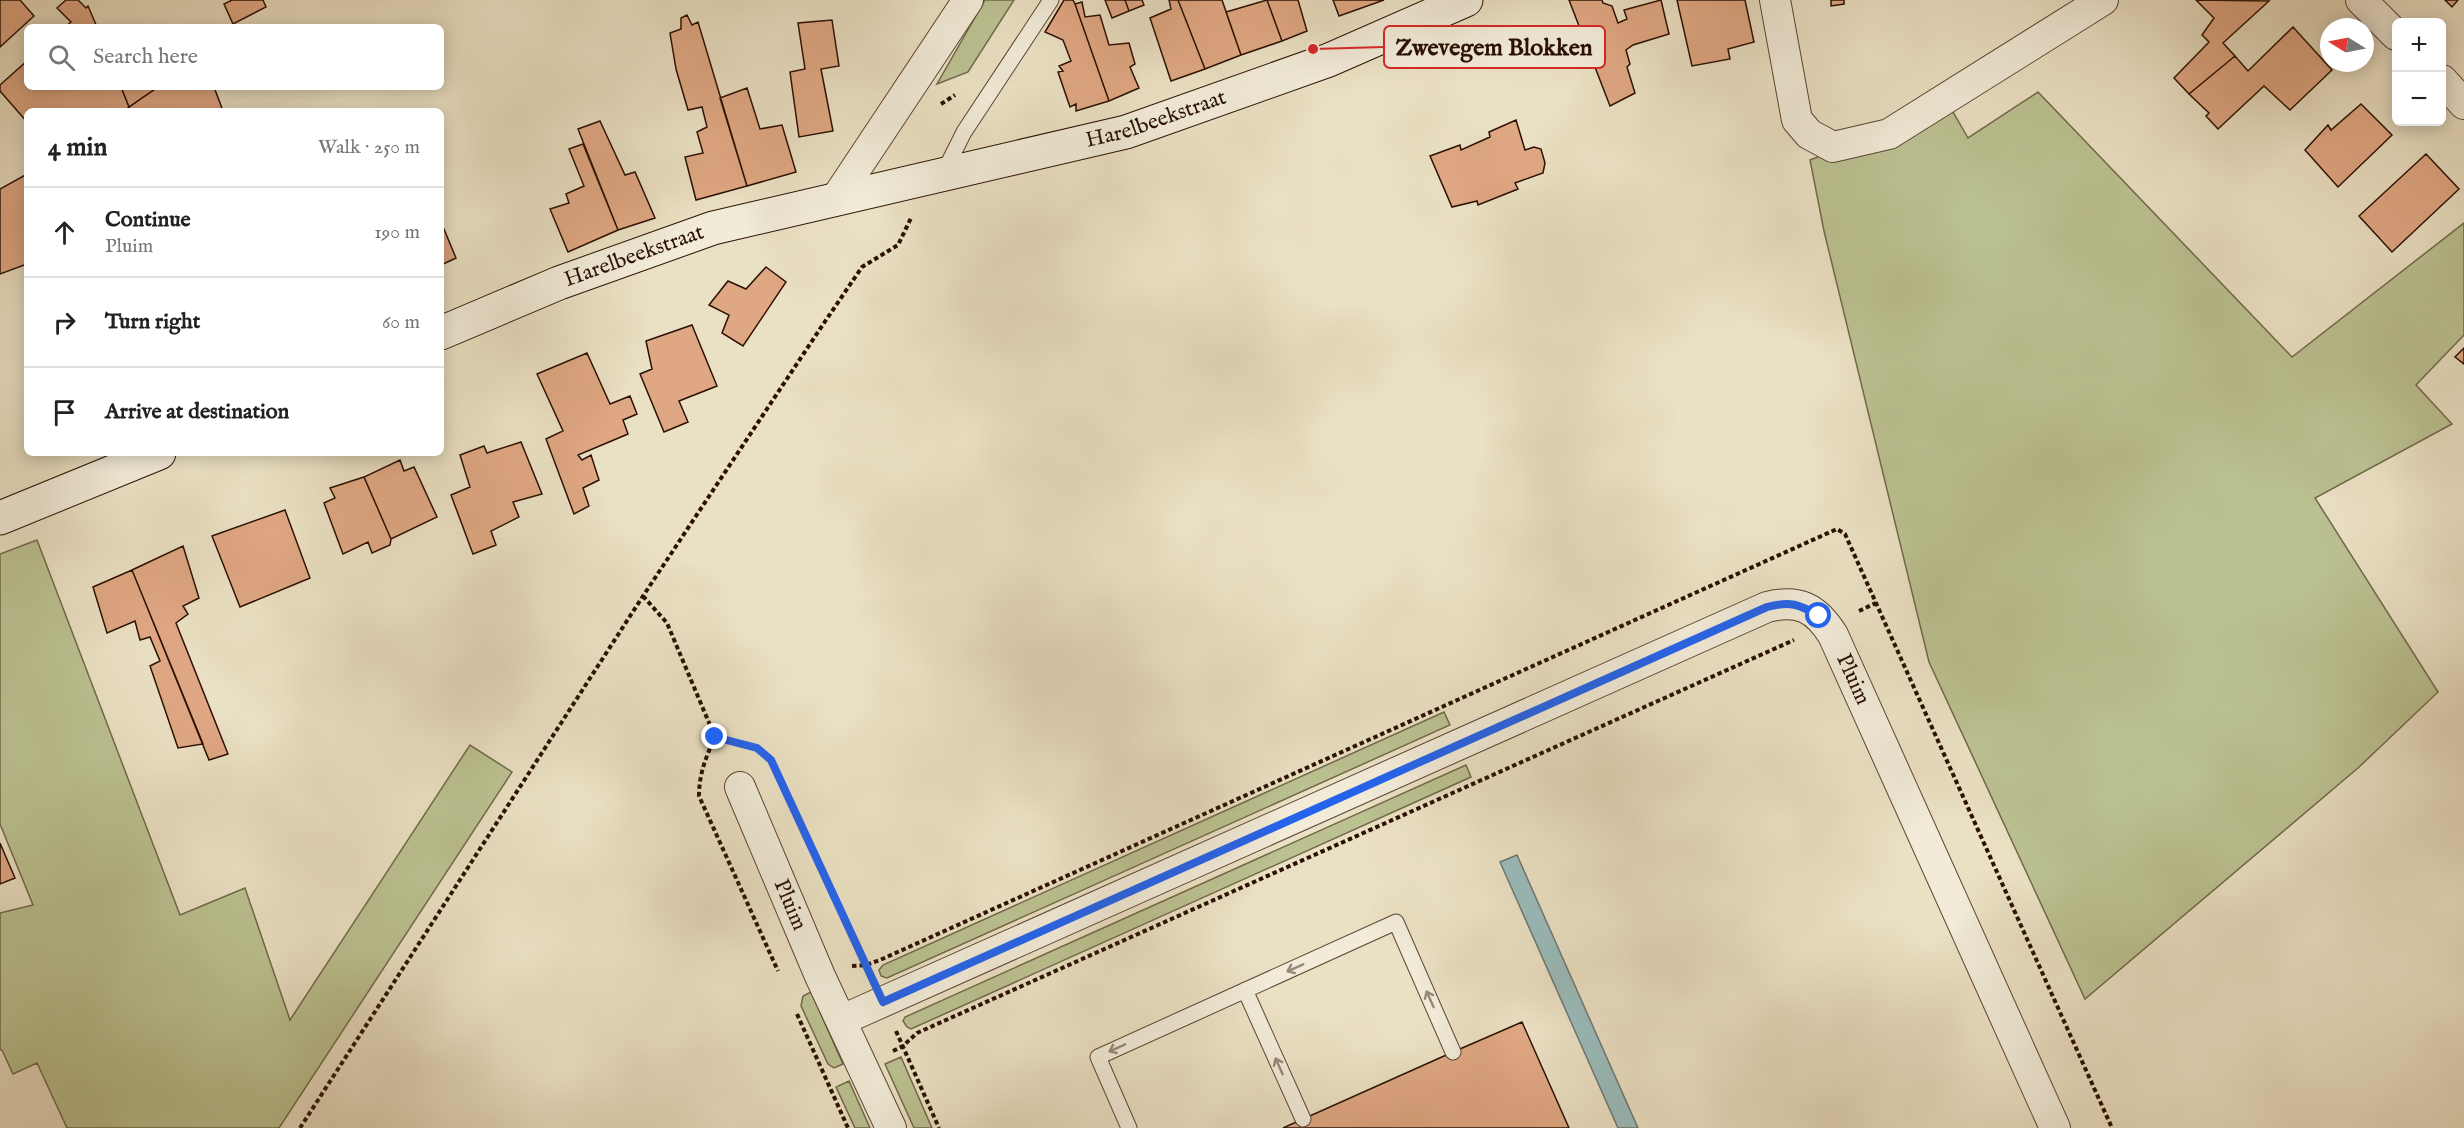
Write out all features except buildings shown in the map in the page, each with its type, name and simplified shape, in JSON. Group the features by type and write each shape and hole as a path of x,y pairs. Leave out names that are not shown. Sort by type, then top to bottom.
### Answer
{"street":[{"path":"834,200 968,0"},
{"name":"Harelbeekstraat","path":"444,332 559,283 713,228 1126,132 1329,60 1466,0"},
{"path":"1774,0 1797,120 1809,134 1833,147 1889,134 2103,0"},
{"path":"2361,0 2392,30"},
{"path":"2446,79 2464,70"},
{"path":"2446,85 2464,104"},
{"path":"0,518 152,456"},
{"name":"Pluim","path":"842,1020 1767,607 1786,603 1804,607 1819,616 1827,625 2055,1128"},
{"name":"Pluim","path":"740,787 820,976 891,1128"}],"lane":[{"path":"943,174 964,132 1051,0"},
{"path":"1129,1128 1098,1057 1396,922 1453,1052"},
{"path":"1245,990 1303,1119"}],"path":[{"path":"300,1128 643,596 862,267 898,244 911,221 913,211 911,183"},
{"path":"820,976 845,966 866,965 1837,529 1845,534 1877,603 2112,1128"},
{"path":"643,596 667,623 715,737 757,748 771,760 939,1128"},
{"path":"903,1046 927,1029 1877,603"}],"green space":[{"path":"985,0 1014,0 968,72 937,84"},
{"path":"2038,92 2292,357 2464,223 2464,335 2416,385 2452,424 2315,498 2438,692 2358,768 2085,999 1929,662 1824,231 1810,160 1949,105 1968,138"},
{"path":"37,540 180,915 245,888 290,1020 470,745 512,772 279,1128 67,1128 37,1063 13,1074 0,1050 0,913 33,905 0,824 0,554"},
{"path":"1444,712 1450,725 887,978 881,976 879,970 883,965"},
{"path":"1466,765 1471,777 911,1029 903,1021 905,1017"},
{"path":"811,992 843,1064 834,1068 828,1064 801,1006 803,996"},
{"path":"901,1057 932,1128 914,1128 885,1064"},
{"path":"849,1081 870,1128 855,1128 836,1087"}],"water":[{"path":"1517,855 1638,1128 1618,1128 1500,862"}],"place":[{"name":"Zwevegem Blokken","path":"1313,49"}],"route":[{"path":"715,737 757,748 771,760 883,1002 1767,607 1786,603 1804,607 1819,616"}]}
